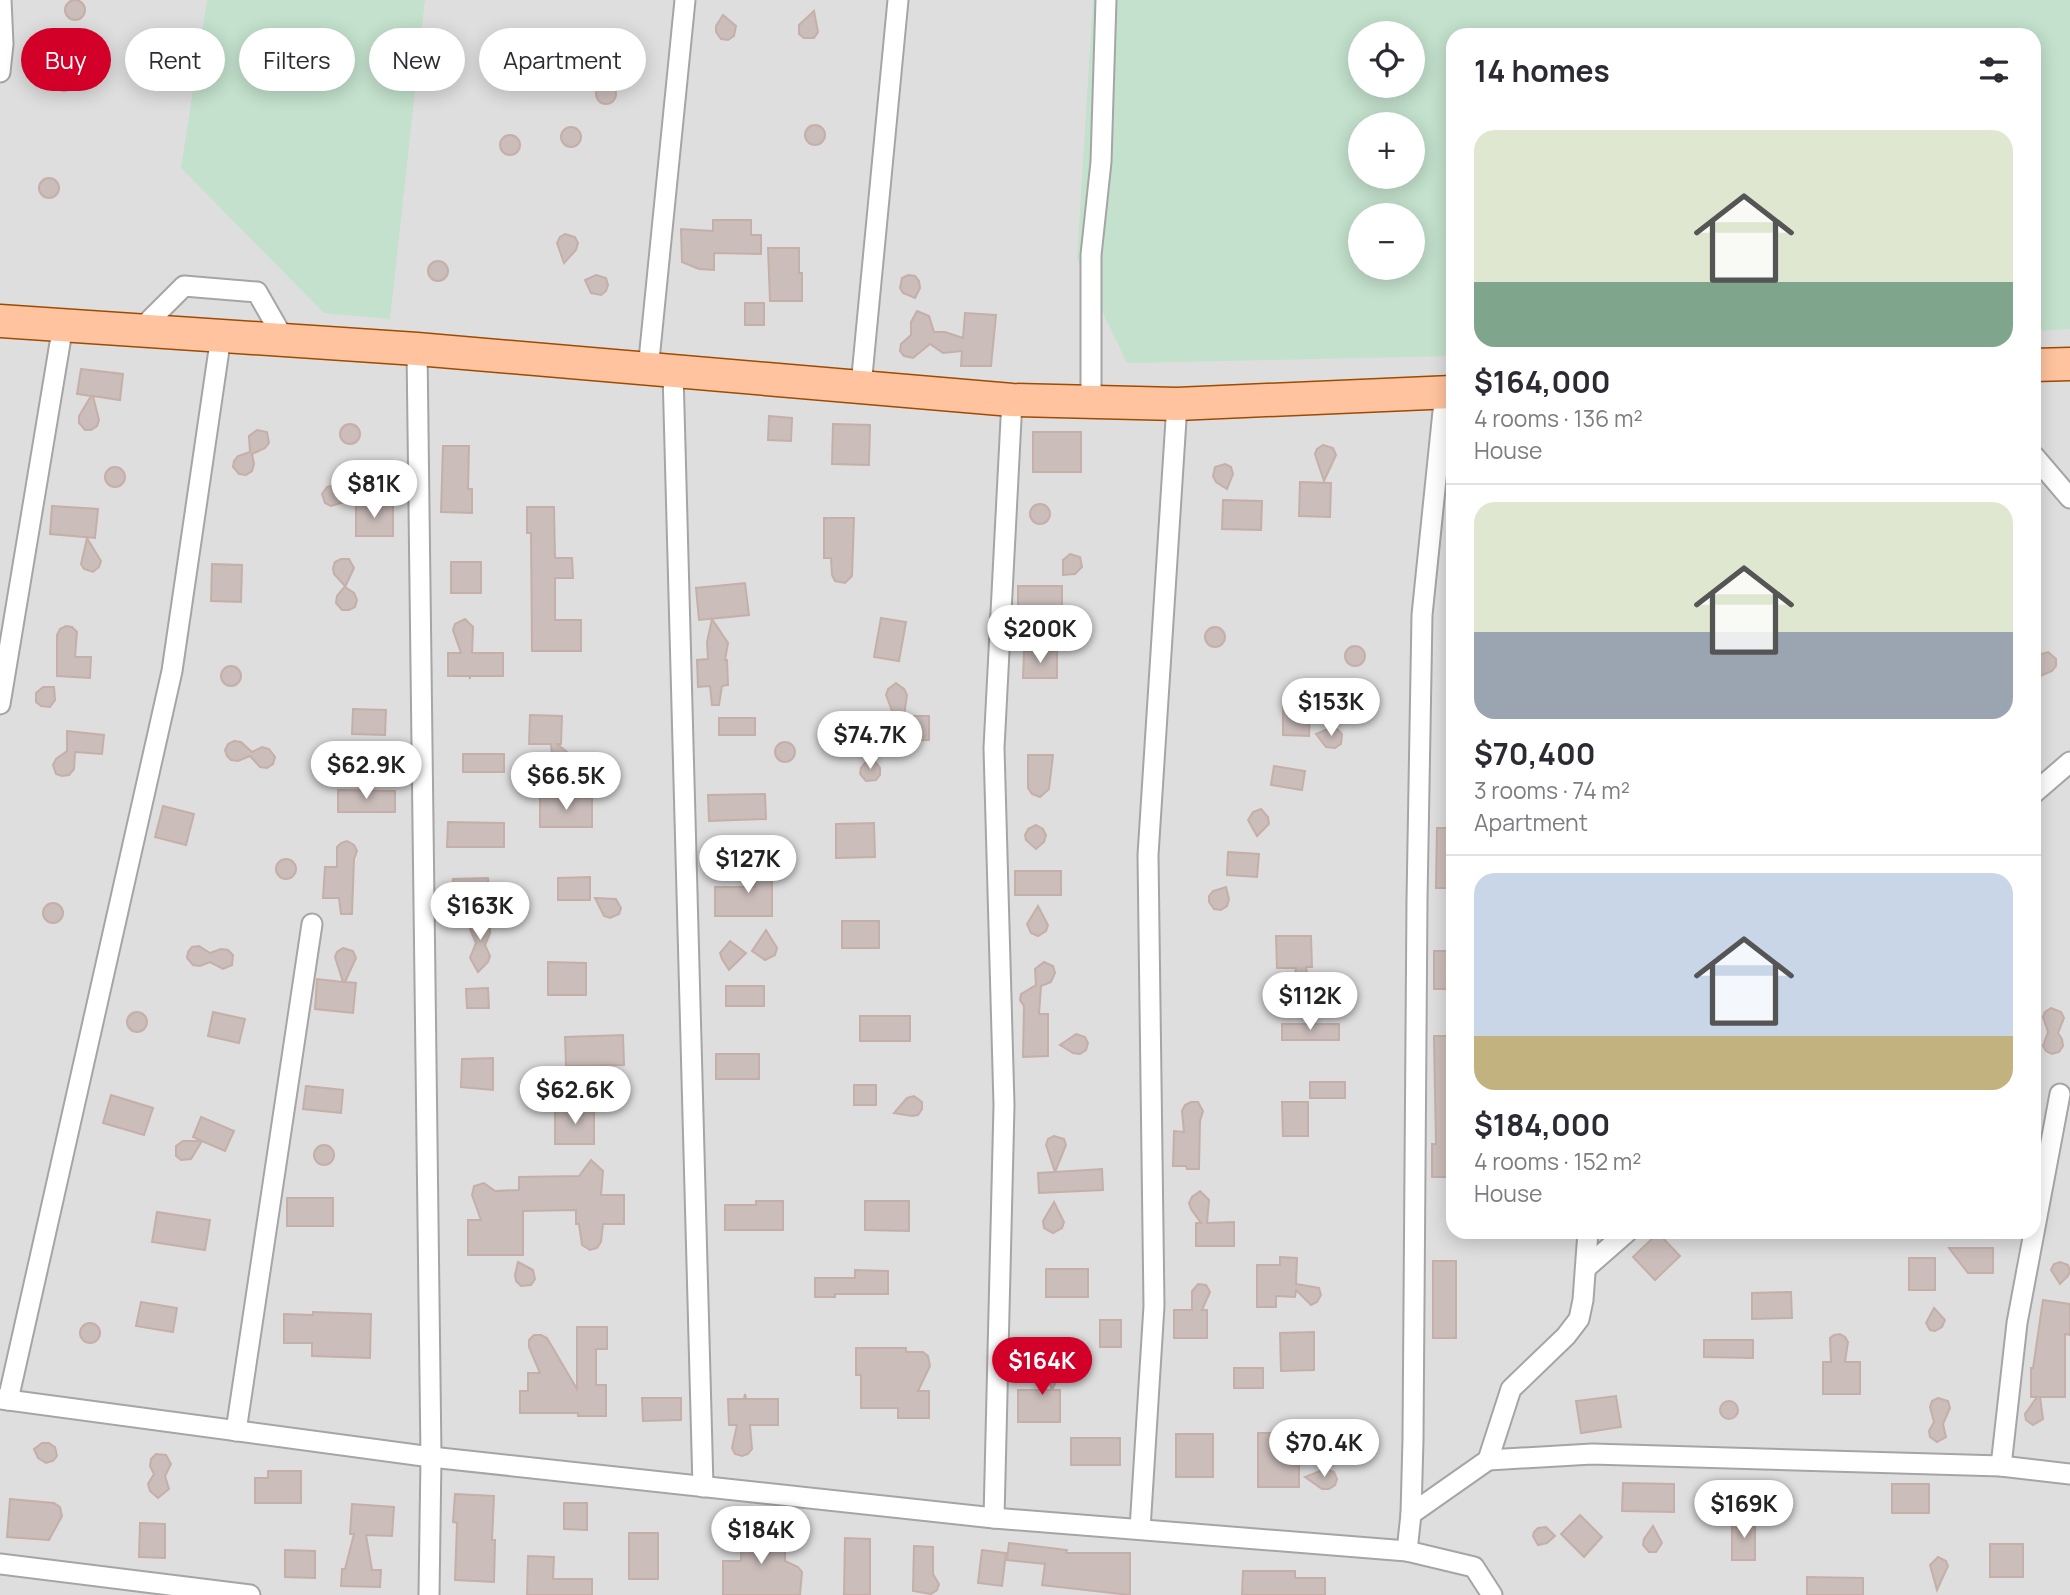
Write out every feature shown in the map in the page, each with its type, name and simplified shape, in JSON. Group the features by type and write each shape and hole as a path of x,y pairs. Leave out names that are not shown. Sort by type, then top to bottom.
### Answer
{"main road":[{"path":"0,321 417,349 1012,400 1177,404 1446,392"},
{"path":"2041,365 2070,364"}],"street":[{"path":"0,72 3,44 1,0"},
{"path":"685,0 660,371 703,1487"},
{"path":"861,386 898,0"},
{"path":"1091,403 1091,255 1101,162 1107,0"},
{"path":"139,331 184,286 257,292 285,341"},
{"path":"0,704 63,325"},
{"path":"221,336 172,671 4,1400 431,1457 703,1487 994,1518 1407,1551 1475,1567 1492,1595"},
{"path":"417,349 431,1457 429,1595"},
{"path":"994,1518 1004,1105 994,748 1012,400"},
{"path":"1140,1529 1154,1306 1148,855 1177,404"},
{"path":"1407,1551 1411,1514 1416,900 1422,615 1446,417"},
{"path":"2041,464 2070,498"},
{"path":"2041,787 2070,762"},
{"path":"236,1431 312,924"},
{"path":"2041,1195 2060,1094"},
{"path":"1488,1460 1511,1389 1566,1336 1579,1319 1588,1239"},
{"path":"1586,1268 1619,1239"},
{"path":"2001,1466 2017,1323 2033,1239"},
{"path":"1411,1514 1488,1460 1592,1454 2001,1466 2070,1474"},
{"path":"0,1564 250,1595"}],"shaded area":[{"path":"0,0 2070,0 2070,1595 0,1595"}],"green space":[{"path":"207,0 425,0 422,28 369,28 369,91 415,91 390,319 324,313 181,168 193,91 225,91 225,28 203,28"},
{"path":"1093,0 2070,0 2070,329 2041,331 2041,28 1446,28 1446,356 1127,363 1077,259"}],"building":[{"path":"75,0 82,3 85,10 82,17 75,20 68,17 65,10 68,3"},
{"path":"814,11 818,32 814,38 804,38 799,34 799,25"},
{"path":"723,15 736,26 734,36 728,40 721,39 716,32 716,26"},
{"path":"597,91 615,91 615,98 610,103 602,103 597,98"},
{"path":"815,125 822,128 825,135 822,142 815,145 808,142 805,135 808,128"},
{"path":"571,127 578,130 581,137 578,144 571,147 564,144 561,137 564,130"},
{"path":"510,135 517,138 520,145 517,152 510,155 503,152 500,145 503,138"},
{"path":"49,178 56,181 59,188 56,195 49,198 42,195 39,188 42,181"},
{"path":"713,220 751,220 751,235 761,235 761,254 714,253 714,270 699,269 682,262 681,229 713,231"},
{"path":"565,234 575,237 578,243 576,250 564,263 557,243"},
{"path":"768,248 799,248 802,301 770,301"},
{"path":"438,261 445,264 448,271 445,278 438,281 431,278 428,271 431,264"},
{"path":"596,275 606,278 608,285 601,295 591,293 585,280"},
{"path":"915,276 919,281 920,288 915,298 903,293 900,288 902,278"},
{"path":"745,303 764,303 764,325 745,325"},
{"path":"917,311 929,316 934,332 945,332 963,338 965,313 996,315 991,366 961,366 962,351 943,353 930,344 913,358 904,356 900,351 901,344 911,335 911,322"},
{"path":"81,369 123,374 120,400 93,396 99,420 97,426 91,430 85,430 79,423 79,416 91,396 77,394"},
{"path":"769,416 792,418 791,441 768,440"},
{"path":"346,424 354,424 360,434 354,444 346,444 340,438 340,430"},
{"path":"833,424 870,425 869,465 832,464"},
{"path":"257,430 267,432 269,443 252,454 252,471 246,475 239,474 233,467 234,461 238,456 250,452 249,436"},
{"path":"1033,432 1081,432 1081,472 1033,472"},
{"path":"1323,445 1333,448 1336,455 1324,481 1315,454"},
{"path":"443,446 469,446 468,489 472,489 472,513 441,512"},
{"path":"1225,464 1231,467 1233,474 1227,489 1216,482 1213,476 1215,467"},
{"path":"111,467 119,467 125,477 119,487 111,487 105,481 105,473"},
{"path":"1300,482 1331,483 1330,517 1299,516"},
{"path":"334,485 340,488 344,502 331,506 325,503 322,494 327,487"},
{"path":"1223,500 1262,501 1261,530 1222,529"},
{"path":"1040,504 1047,507 1050,514 1047,521 1040,524 1033,521 1030,514 1033,507"},
{"path":"356,505 393,505 393,536 356,536"},
{"path":"52,506 98,509 95,538 50,534"},
{"path":"527,507 554,507 555,558 572,558 573,578 555,578 555,620 581,620 581,651 532,651 531,533 527,533"},
{"path":"824,518 854,518 852,576 845,583 835,581 831,558 824,558"},
{"path":"87,538 101,561 93,572 84,569 81,564"},
{"path":"1070,554 1080,557 1082,567 1075,574 1063,575 1063,560"},
{"path":"349,559 354,568 345,587 354,593 357,600 355,607 349,610 342,610 336,603 337,596 345,586 334,574 333,568 335,562"},
{"path":"451,562 481,562 481,593 451,593"},
{"path":"212,564 242,565 241,602 211,601"},
{"path":"745,583 749,615 699,620 696,588"},
{"path":"1018,586 1062,586 1062,610 1018,610"},
{"path":"881,618 906,622 899,661 874,657"},
{"path":"465,619 473,627 472,653 503,653 503,676 470,676 470,679 469,676 448,676 448,653 461,653 453,630 455,624"},
{"path":"712,619 728,643 725,660 728,685 722,686 719,705 712,705 710,686 698,687 697,660 708,659 707,642"},
{"path":"66,626 77,632 75,657 91,657 90,678 57,676 57,635 60,629"},
{"path":"1215,627 1222,630 1225,637 1222,644 1215,647 1208,644 1205,637 1208,630"},
{"path":"1355,646 1362,649 1365,656 1362,663 1355,666 1348,663 1345,656 1348,649"},
{"path":"1024,651 1057,651 1057,678 1023,678"},
{"path":"2048,652 2056,659 2056,666 2041,676 2041,654"},
{"path":"231,666 238,669 241,676 238,683 231,686 224,683 221,676 224,669"},
{"path":"896,683 907,695 904,716 929,716 929,740 875,741 874,717 894,716 886,695 888,689"},
{"path":"43,687 54,687 55,700 50,707 36,702 36,693"},
{"path":"1283,703 1310,704 1309,736 1283,735"},
{"path":"353,709 386,710 385,735 352,734"},
{"path":"530,715 562,716 561,744 557,744 572,756 568,769 561,772 553,765 551,744 529,744"},
{"path":"719,718 755,718 755,735 719,735"},
{"path":"1330,728 1337,729 1342,734 1341,744 1335,748 1326,747 1316,734"},
{"path":"67,731 104,735 102,754 75,752 74,769 69,775 62,776 56,774 53,765 56,759 67,751"},
{"path":"241,742 252,752 262,747 269,749 275,757 273,764 267,768 260,767 250,756 238,761 231,760 225,750 228,744"},
{"path":"781,742 789,742 795,752 789,762 781,762 775,756 775,748"},
{"path":"463,754 504,754 504,772 463,772"},
{"path":"1028,755 1053,755 1049,789 1040,797 1032,794 1028,788"},
{"path":"874,760 880,768 880,775 876,780 866,781 860,774 861,768 865,763"},
{"path":"1274,766 1305,771 1302,790 1271,785"},
{"path":"338,790 395,791 395,812 338,812"},
{"path":"765,794 766,819 709,821 708,795"},
{"path":"540,798 592,798 592,827 540,827"},
{"path":"163,806 194,814 186,845 155,837"},
{"path":"1261,809 1268,817 1269,824 1257,836 1248,820 1253,812"},
{"path":"448,822 504,823 504,847 447,847"},
{"path":"874,823 875,857 836,858 836,824"},
{"path":"1036,825 1043,829 1046,835 1044,842 1036,849 1026,840 1025,835 1028,829"},
{"path":"1437,828 1446,828 1446,888 1436,888"},
{"path":"347,841 354,845 357,851 354,859 352,914 341,914 339,898 323,898 325,867 337,867 337,847"},
{"path":"1228,852 1259,854 1257,877 1227,875"},
{"path":"762,857 772,860 774,867 772,916 715,916 715,887 755,887 754,866"},
{"path":"282,859 290,859 296,869 290,879 282,879 276,873 276,865"},
{"path":"1015,871 1061,871 1061,895 1015,895"},
{"path":"590,877 590,900 558,900 558,878"},
{"path":"488,878 489,902 453,902 453,879"},
{"path":"1226,887 1229,899 1227,906 1221,910 1214,909 1209,902 1209,896 1213,891"},
{"path":"595,898 616,899 621,908 619,914 610,918 604,916"},
{"path":"49,903 57,903 63,913 57,923 49,923 43,917 43,909"},
{"path":"1038,906 1048,925 1046,931 1038,936 1031,933 1027,924"},
{"path":"479,912 490,926 485,945 490,956 478,972 470,958 476,943 470,929"},
{"path":"842,921 879,921 879,948 842,948"},
{"path":"766,930 777,948 775,955 765,960 752,951"},
{"path":"1276,936 1311,936 1312,967 1306,967 1310,995 1300,1007 1291,994 1296,968 1277,968"},
{"path":"730,941 746,953 729,970 720,953"},
{"path":"199,946 210,953 221,949 228,950 233,955 232,965 223,969 210,962 200,966 193,965 187,958 188,952 192,947"},
{"path":"343,948 353,951 356,958 345,982 356,983 353,1013 315,1009 317,979 343,982 335,957"},
{"path":"1434,951 1446,951 1446,989 1434,989"},
{"path":"548,962 586,963 586,995 548,995"},
{"path":"1044,962 1053,966 1055,973 1051,982 1041,986 1039,1014 1048,1014 1048,1056 1023,1057 1024,1006 1020,1000 1021,994 1036,985 1035,969"},
{"path":"726,986 764,986 764,1006 726,1006"},
{"path":"488,988 489,1008 467,1008 466,989"},
{"path":"2051,1008 2061,1012 2064,1018 2058,1033 2063,1046 2059,1052 2052,1054 2043,1046 2048,1032 2043,1017"},
{"path":"137,1012 144,1015 147,1022 144,1029 137,1032 130,1029 127,1022 130,1015"},
{"path":"213,1012 245,1019 239,1043 208,1036"},
{"path":"860,1016 910,1016 910,1041 860,1041"},
{"path":"1282,1024 1339,1024 1339,1040 1282,1040"},
{"path":"1076,1034 1085,1037 1088,1043 1086,1050 1080,1054 1060,1045"},
{"path":"623,1035 624,1065 566,1066 565,1037"},
{"path":"1434,1036 1446,1036 1446,1177 1432,1177 1432,1144 1436,1144"},
{"path":"716,1054 759,1054 759,1079 716,1079"},
{"path":"493,1058 493,1090 461,1087 462,1059"},
{"path":"1310,1082 1345,1082 1345,1098 1310,1098"},
{"path":"854,1085 876,1085 876,1105 854,1105"},
{"path":"306,1086 343,1090 341,1113 303,1109"},
{"path":"111,1095 153,1108 144,1135 103,1123"},
{"path":"914,1096 922,1102 918,1115 894,1113 907,1098"},
{"path":"1198,1102 1203,1111 1200,1121 1199,1169 1173,1166 1174,1131 1184,1132 1182,1111 1185,1105"},
{"path":"1282,1102 1308,1102 1308,1136 1283,1136"},
{"path":"555,1109 594,1109 594,1144 555,1144"},
{"path":"201,1117 234,1131 225,1151 193,1137"},
{"path":"1054,1136 1064,1139 1066,1145 1055,1172 1046,1145 1048,1139"},
{"path":"183,1141 202,1141 191,1159 181,1160 176,1156 176,1146"},
{"path":"324,1145 331,1148 334,1155 331,1162 324,1165 317,1162 314,1155 317,1148"},
{"path":"591,1160 603,1171 601,1195 624,1195 624,1224 603,1224 601,1242 597,1248 590,1250 582,1245 579,1224 576,1224 576,1210 523,1211 523,1255 468,1255 468,1220 481,1220 472,1195 474,1186 484,1183 495,1191 519,1190 519,1177 579,1176"},
{"path":"1102,1169 1103,1190 1039,1193 1038,1173"},
{"path":"1200,1191 1209,1200 1207,1223 1234,1222 1234,1246 1196,1246 1196,1223 1201,1223 1189,1203"},
{"path":"287,1198 333,1198 333,1226 287,1226"},
{"path":"756,1201 783,1201 783,1230 725,1230 725,1205 756,1205"},
{"path":"865,1201 909,1201 909,1231 865,1230"},
{"path":"1054,1202 1064,1222 1062,1228 1053,1233 1044,1228 1043,1221"},
{"path":"157,1212 210,1220 205,1250 152,1242"},
{"path":"1652,1239 1664,1239 1680,1256 1655,1280 1633,1257"},
{"path":"1949,1248 1993,1248 1993,1273 1968,1273"},
{"path":"1280,1257 1297,1258 1296,1284 1319,1288 1321,1295 1317,1302 1311,1305 1296,1290 1295,1297 1276,1296 1276,1307 1257,1307 1257,1265 1280,1265"},
{"path":"1909,1258 1935,1258 1935,1290 1909,1290"},
{"path":"1433,1261 1456,1261 1456,1338 1433,1338"},
{"path":"518,1262 533,1270 535,1279 531,1285 521,1286 516,1281"},
{"path":"2060,1262 2068,1265 2070,1271 2060,1284 2051,1270 2054,1264"},
{"path":"1046,1269 1088,1269 1088,1297 1046,1297"},
{"path":"855,1270 888,1271 888,1294 835,1294 835,1297 815,1297 815,1278 855,1278"},
{"path":"1198,1284 1206,1285 1210,1292 1202,1310 1207,1310 1207,1338 1174,1338 1174,1310 1192,1310 1192,1291"},
{"path":"1791,1292 1792,1318 1752,1319 1752,1293"},
{"path":"2043,1300 2070,1304 2070,1335 2065,1334 2065,1397 2040,1397 2043,1419 2033,1425 2026,1420 2025,1414 2037,1397 2031,1397 2031,1368"},
{"path":"141,1302 177,1308 173,1332 136,1326"},
{"path":"1934,1308 1945,1320 1942,1327 1935,1331 1930,1330 1926,1323"},
{"path":"313,1312 371,1314 370,1358 312,1356 312,1343 284,1343 284,1314 313,1315"},
{"path":"1100,1320 1121,1320 1121,1347 1100,1347"},
{"path":"86,1323 94,1323 100,1333 94,1343 86,1343 80,1337 80,1329"},
{"path":"577,1327 607,1327 607,1349 596,1349 596,1385 606,1385 606,1416 520,1413 520,1391 528,1391 528,1373 540,1373 529,1347 529,1340 534,1335 547,1338 577,1389"},
{"path":"1314,1332 1314,1370 1281,1371 1280,1333"},
{"path":"1840,1334 1848,1342 1845,1362 1860,1362 1860,1394 1823,1394 1823,1362 1831,1362 1830,1338"},
{"path":"1704,1340 1753,1340 1753,1358 1704,1357"},
{"path":"856,1348 906,1348 906,1352 923,1352 928,1356 930,1366 918,1391 929,1391 929,1418 898,1418 898,1408 861,1408 861,1375 856,1375"},
{"path":"1053,1355 1060,1356 1064,1365 1052,1390 1043,1364 1046,1358"},
{"path":"1234,1368 1263,1368 1263,1388 1234,1388"},
{"path":"1018,1390 1060,1390 1060,1422 1018,1422"},
{"path":"745,1394 746,1399 778,1399 778,1425 750,1425 752,1449 742,1456 735,1454 732,1448 737,1425 729,1425 728,1399 744,1399"},
{"path":"1616,1396 1621,1427 1581,1433 1576,1401"},
{"path":"642,1398 681,1398 681,1420 643,1421"},
{"path":"1938,1398 1948,1401 1950,1408 1943,1424 1946,1437 1937,1442 1930,1437 1929,1431 1934,1422 1930,1407 1932,1401"},
{"path":"1729,1401 1735,1404 1738,1410 1735,1416 1729,1419 1723,1416 1720,1410 1723,1404"},
{"path":"1258,1433 1299,1433 1299,1487 1258,1487"},
{"path":"1176,1434 1213,1434 1213,1477 1176,1477"},
{"path":"1071,1438 1120,1438 1120,1465 1071,1465"},
{"path":"42,1443 55,1447 57,1456 53,1461 46,1463 38,1458 34,1449"},
{"path":"156,1454 166,1455 171,1464 165,1476 169,1489 158,1498 150,1491 148,1484 154,1474 150,1466 151,1459"},
{"path":"1325,1469 1334,1472 1337,1479 1335,1485 1329,1489 1322,1489 1305,1477"},
{"path":"268,1471 301,1471 301,1503 255,1503 255,1478 268,1478"},
{"path":"1623,1483 1674,1484 1674,1512 1622,1511"},
{"path":"1892,1484 1929,1484 1929,1513 1892,1513"},
{"path":"455,1494 494,1496 494,1582 455,1580"},
{"path":"10,1499 54,1503 60,1507 62,1516 49,1540 7,1537"},
{"path":"564,1503 587,1503 587,1530 564,1529"},
{"path":"352,1504 394,1507 392,1536 366,1535 372,1570 381,1570 380,1587 341,1586 342,1569 345,1569 354,1534 350,1534"},
{"path":"1580,1515 1602,1537 1584,1557 1561,1534"},
{"path":"1732,1521 1755,1521 1755,1560 1732,1560"},
{"path":"742,1522 765,1522 765,1536 785,1536 785,1561 802,1572 800,1595 723,1595 723,1561 741,1561"},
{"path":"140,1523 165,1524 165,1558 139,1557"},
{"path":"1653,1526 1662,1543 1656,1552 1649,1552 1643,1545"},
{"path":"1546,1527 1555,1536 1547,1543 1538,1545 1533,1536 1534,1532 1538,1528"},
{"path":"629,1533 658,1533 658,1579 629,1579"},
{"path":"845,1538 870,1539 870,1595 844,1595"},
{"path":"1009,1543 1067,1550 1066,1553 1130,1553 1130,1595 1042,1585 1045,1564 1007,1560"},
{"path":"1990,1544 2023,1544 2023,1577 1990,1577"},
{"path":"914,1546 933,1547 933,1574 939,1584 937,1590 931,1594 913,1591"},
{"path":"285,1550 315,1551 315,1578 285,1577"},
{"path":"982,1550 1006,1553 1002,1586 978,1583"},
{"path":"528,1556 554,1557 553,1579 592,1579 592,1595 527,1595"},
{"path":"1938,1557 1946,1561 1948,1566 1937,1590 1930,1565"},
{"path":"1243,1571 1295,1571 1295,1578 1325,1578 1325,1595 1242,1595"},
{"path":"1807,1577 1863,1578 1863,1595 1807,1595"}]}
